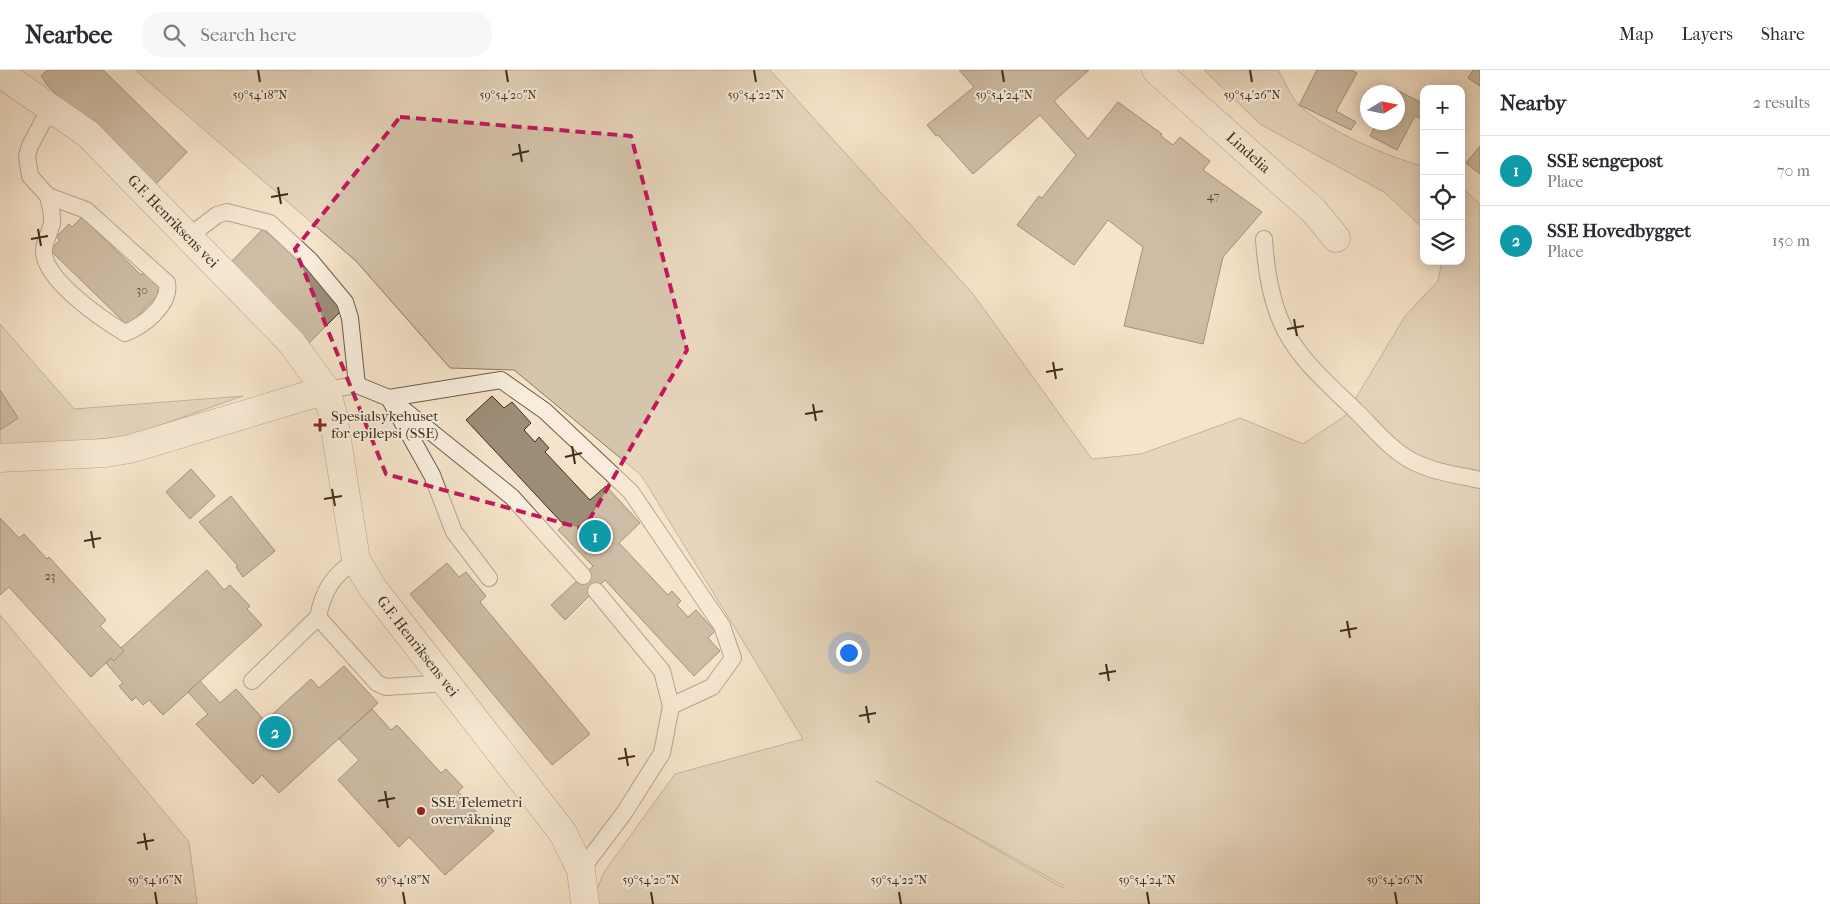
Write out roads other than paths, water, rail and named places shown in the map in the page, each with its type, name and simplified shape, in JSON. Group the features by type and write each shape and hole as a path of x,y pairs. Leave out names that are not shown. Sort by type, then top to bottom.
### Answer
{"street":[{"name":"Lindelia","path":"1156,70 1314,211 1336,238"},
{"name":"G.F. Henriksens vei","path":"0,73 88,134 291,342 326,390 333,415 356,560 372,587 563,833 581,870 585,904"},
{"path":"0,458 105,453 130,449 326,390"}],"lane":[{"path":"48,196 52,215 44,249 50,270 73,294 106,321 125,333 135,329 166,298 167,284 86,210 48,196 30,176 27,156 34,136 42,123 54,110"},
{"path":"188,237 217,215 227,212 270,224 310,260 346,302 350,318 357,385"},
{"path":"1264,239 1265,263 1274,301 1286,332 1309,364 1396,450 1414,462 1432,469 1480,480"},
{"path":"389,398 501,380 545,411 631,492 722,626 733,658 712,687 671,706"},
{"path":"326,390 357,385 389,398 512,497 582,576"},
{"path":"389,398 432,475 454,532 489,578"},
{"path":"252,681 318,617 321,602 338,572 356,560"},
{"path":"581,870 624,813 662,753 671,706 662,671 596,591"},
{"path":"318,617 377,683 386,687 448,683"}],"place":[{"name":"Spesialsykehuset for epilepsi (SSE)","path":"320,425"},
{"name":"SSE sengepost","path":"595,536"},
{"name":"SSE Hovedbygget","path":"275,732"},
{"name":"SSE Telemetri overvåkning","path":"421,811"}]}
